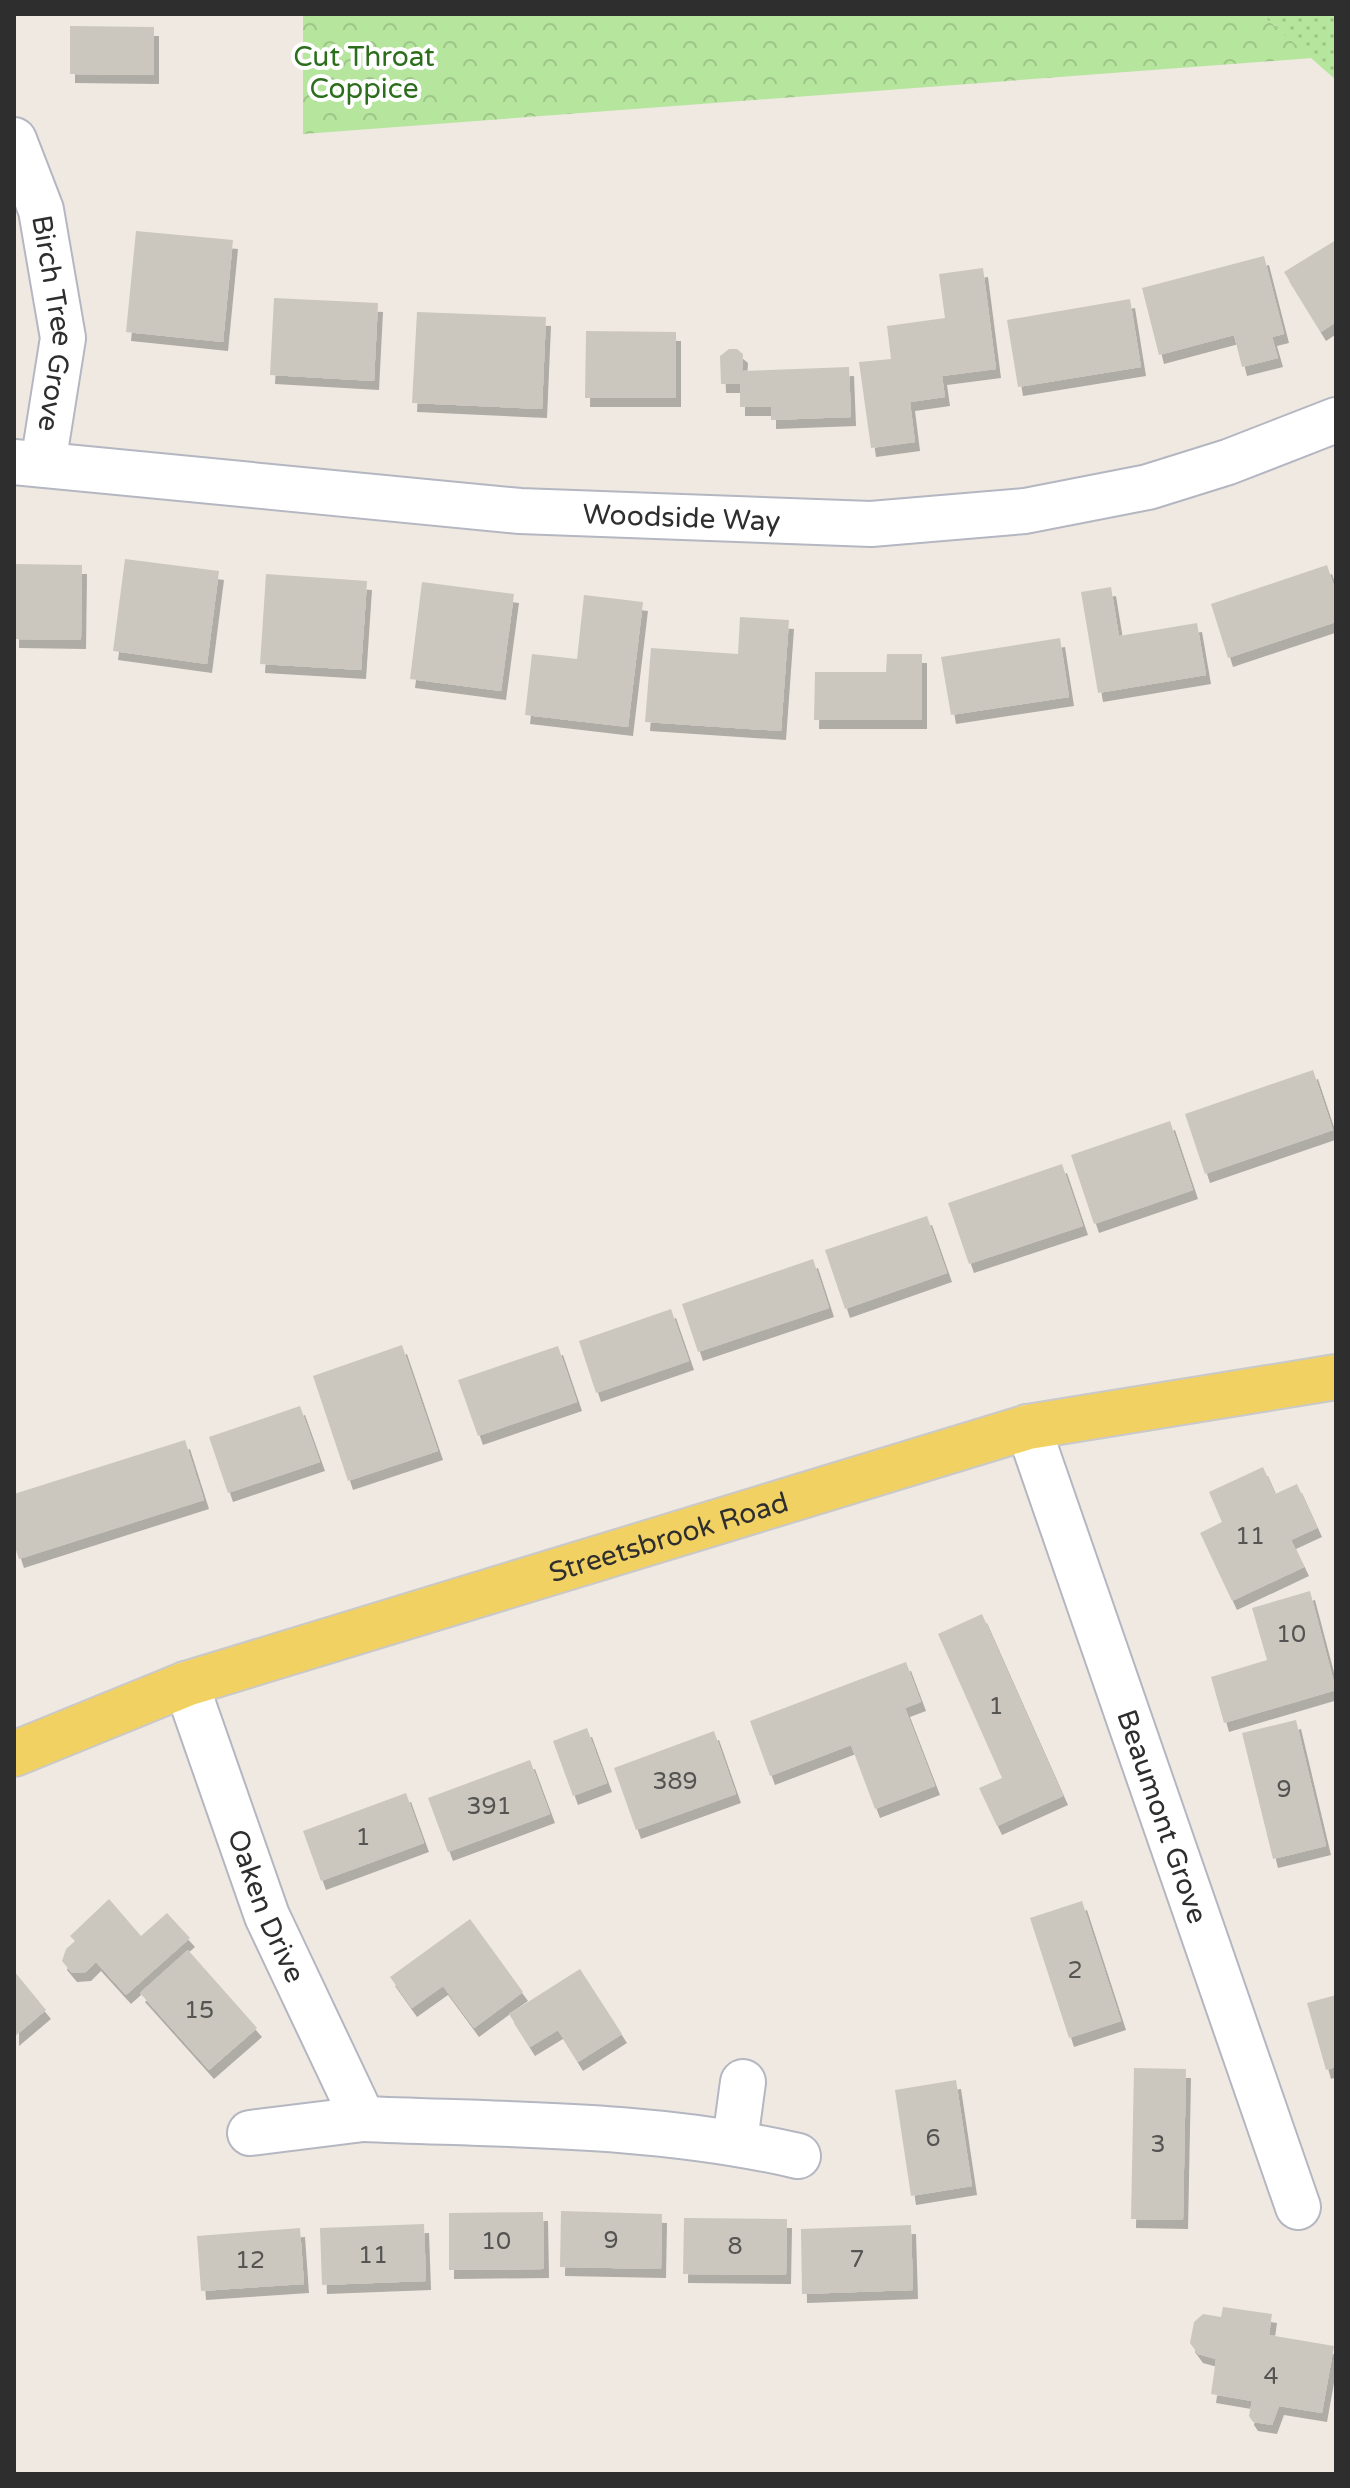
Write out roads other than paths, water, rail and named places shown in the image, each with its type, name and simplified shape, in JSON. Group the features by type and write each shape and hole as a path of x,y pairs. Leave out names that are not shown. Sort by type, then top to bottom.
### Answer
{"main road":[{"name":"Streetsbrook Road","path":"14,1754 186,1684 1028,1427 1336,1377"}],"street":[{"name":"Birch Tree Grove","path":"14,140 41,210 63,338 29,463"},
{"name":"Woodside Way","path":"29,463 520,511 871,524 1025,511 1148,487 1228,462 1336,420"},
{"name":"Beaumont Grove","path":"1028,1427 1298,2207"},
{"name":"Oaken Drive","path":"186,1684 267,1916 363,2119"},
{"path":"735,2141 743,2082"},
{"path":"250,2133 363,2119 591,2128 735,2141 798,2156"}],"park label":[{"name":"Cut Throat Coppice","path":"364,72"}]}
